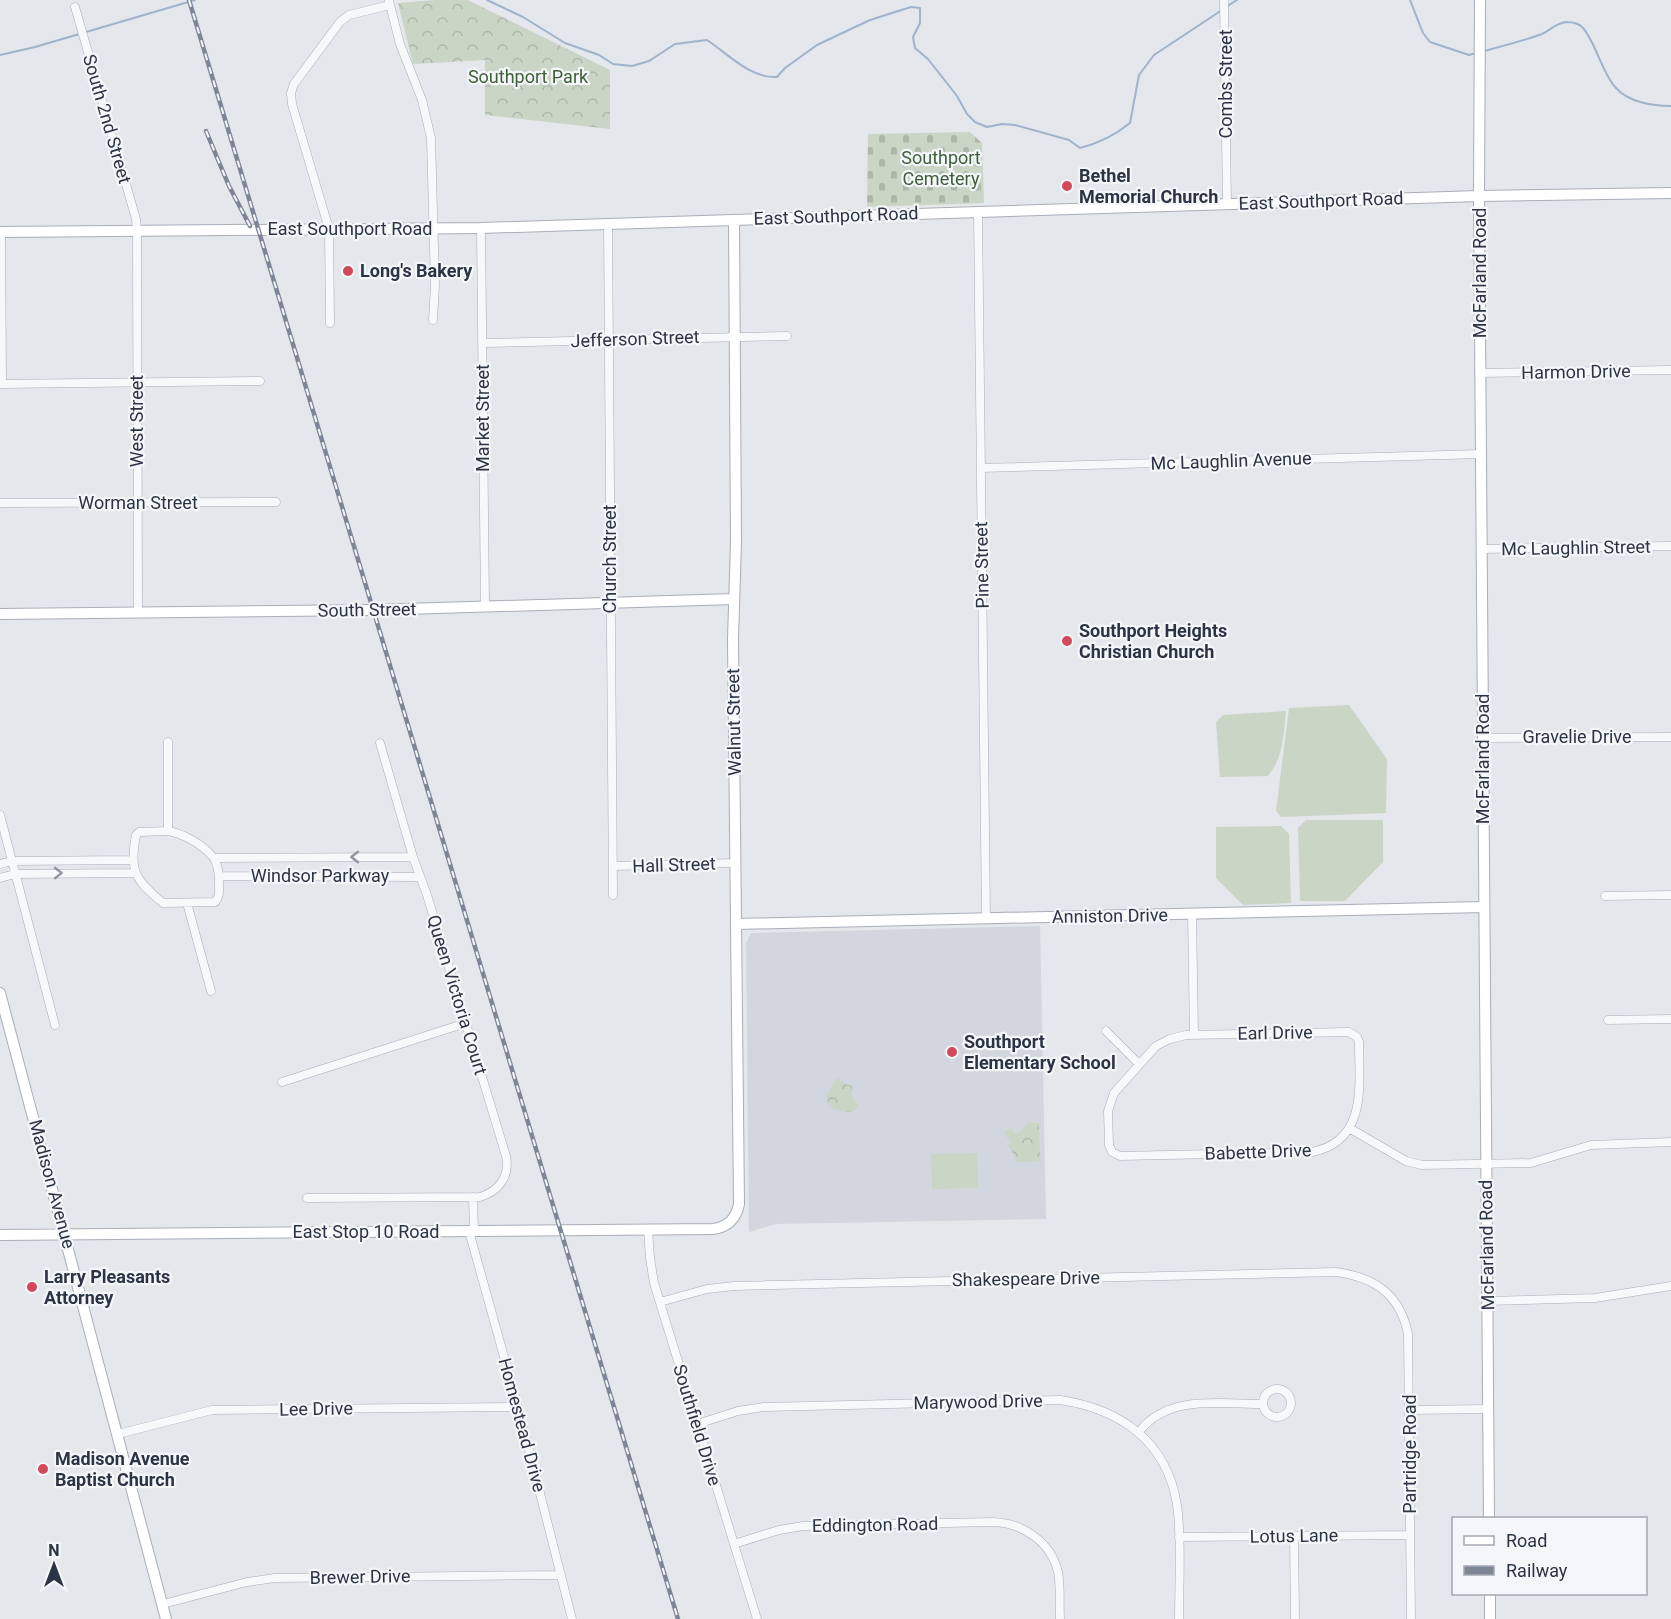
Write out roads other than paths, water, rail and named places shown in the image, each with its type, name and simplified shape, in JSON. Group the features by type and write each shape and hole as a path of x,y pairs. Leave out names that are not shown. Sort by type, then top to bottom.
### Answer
{"street":[{"name":"Combs Street","path":"1224,0 1227,204"},
{"name":"McFarland Road","path":"1480,0 1480,373 1489,1517"},
{"path":"330,323 329,229 291,97 294,84 338,23 349,15 389,3 400,44 421,96 428,123 431,146 433,320"},
{"name":"South 2nd Street","path":"75,7 136,219 137,230"},
{"name":"East Southport Road","path":"1,232 482,228 1479,196 1671,193"},
{"name":"Pine Street","path":"978,212 986,919"},
{"name":"Walnut Street","path":"731,1222 739,1204 734,599 736,542 734,220"},
{"name":"Church Street","path":"608,224 613,895"},
{"name":"Market Street","path":"482,228 484,607"},
{"name":"West Street","path":"137,230 138,612"},
{"path":"1,232 1,384 260,381"},
{"name":"Jefferson Street","path":"483,343 787,336"},
{"name":"Harmon Drive","path":"1480,373 1671,370"},
{"name":"Mc Laughlin Avenue","path":"981,468 1481,454"},
{"name":"Worman Street","path":"0,503 276,502"},
{"name":"Mc Laughlin Street","path":"1482,549 1671,546"},
{"name":"South Street","path":"0,614 374,610 734,599"},
{"name":"Gravelie Drive","path":"1483,738 1671,737"},
{"path":"168,742 168,831"},
{"name":"Queen Victoria Court","path":"380,742 508,1165 504,1180 495,1191 473,1197"},
{"path":"0,815 55,1025"},
{"path":"168,831 181,833 214,858 219,876 218,900 214,903 163,903 138,880 133,860 137,833 168,831"},
{"name":"Windsor Parkway","path":"214,858 413,857"},
{"path":"0,864 12,861 133,860"},
{"name":"Hall Street","path":"613,866 736,863"},
{"path":"0,878 15,874 135,873"},
{"name":"Windsor Parkway","path":"219,876 420,877"},
{"path":"1605,896 1671,895"},
{"path":"187,903 211,991"},
{"name":"Anniston Drive","path":"736,924 1484,907"},
{"path":"1192,914 1194,1035"},
{"name":"Madison Avenue","path":"0,993 66,1234 166,1619"},
{"path":"1608,1020 1671,1019"},
{"path":"282,1082 466,1023"},
{"path":"1106,1031 1139,1064"},
{"name":"Earl Drive","path":"1113,1153 1109,1145 1109,1104 1116,1089 1162,1042 1182,1036 1349,1032 1354,1034 1359,1042 1359,1100 1356,1114 1349,1128"},
{"path":"1349,1128 1406,1161 1418,1165 1531,1163 1596,1144 1671,1142"},
{"name":"Babette Drive","path":"1113,1153 1120,1156 1312,1152 1331,1146 1341,1139 1349,1128"},
{"path":"307,1198 473,1197 472,1231"},
{"name":"East Stop 10 Road","path":"0,1235 713,1229 731,1222"},
{"name":"Southfield Drive","path":"648,1229 651,1265 660,1302 757,1619"},
{"name":"Homestead Drive","path":"472,1231 572,1619"},
{"name":"Shakespeare Drive","path":"660,1302 707,1289 734,1286 1336,1272 1362,1277 1376,1284 1388,1294"},
{"path":"1487,1301 1595,1298 1671,1286"},
{"name":"Partridge Road","path":"1388,1294 1399,1309 1408,1334 1411,1619"},
{"name":"Marywood Drive","path":"697,1424 731,1413 764,1407 1060,1400 1104,1411 1139,1432 1158,1455 1172,1482 1177,1504 1179,1537 1179,1619"},
{"path":"1139,1432 1157,1414 1182,1405 1263,1404"},
{"name":"Lee Drive","path":"118,1434 205,1410 518,1407"},
{"path":"1410,1410 1488,1409"},
{"name":"Eddington Road","path":"734,1544 779,1530 811,1526 996,1522 1018,1527 1038,1539 1053,1558 1059,1577 1060,1619"},
{"name":"Lotus Lane","path":"1179,1537 1410,1535"},
{"path":"1294,1536 1295,1619"},
{"name":"Brewer Drive","path":"162,1604 247,1582 276,1578 561,1575"},
{"path":"1490,1595 1490,1619"}],"waterway":[{"path":"0,55 35,47 195,0"},
{"path":"487,0 523,17 565,43 599,55 613,64 632,66 649,61 675,44 707,40 749,70 767,77 777,77 785,68 817,45 870,20 911,7 920,8 920,23 913,37 915,48 928,59 975,122 987,127 1002,124 1015,125 1069,140 1080,148 1094,144 1130,123 1139,75 1154,55 1222,10"},
{"path":"1226,7 1237,0"},
{"path":"1410,0 1423,33 1430,42 1469,55 1476,53"},
{"path":"1484,51 1542,34 1562,23 1575,23 1588,34 1611,82 1621,93 1641,102 1671,106"}],"railway":[{"path":"189,0 678,1619"},
{"path":"206,131 229,186 250,226"}],"place":[{"name":"Bethel Memorial Church","path":"1067,186"},
{"name":"Long's Bakery","path":"348,271"},
{"name":"Southport Heights Christian Church","path":"1067,641"},
{"name":"Southport Elementary School","path":"952,1052"},
{"name":"Larry Pleasants Attorney","path":"32,1287"},
{"name":"Madison Avenue Baptist Church","path":"43,1469"}],"park label":[{"name":"Southport Park","path":"528,77"},
{"name":"Southport Cemetery","path":"941,168"}]}
